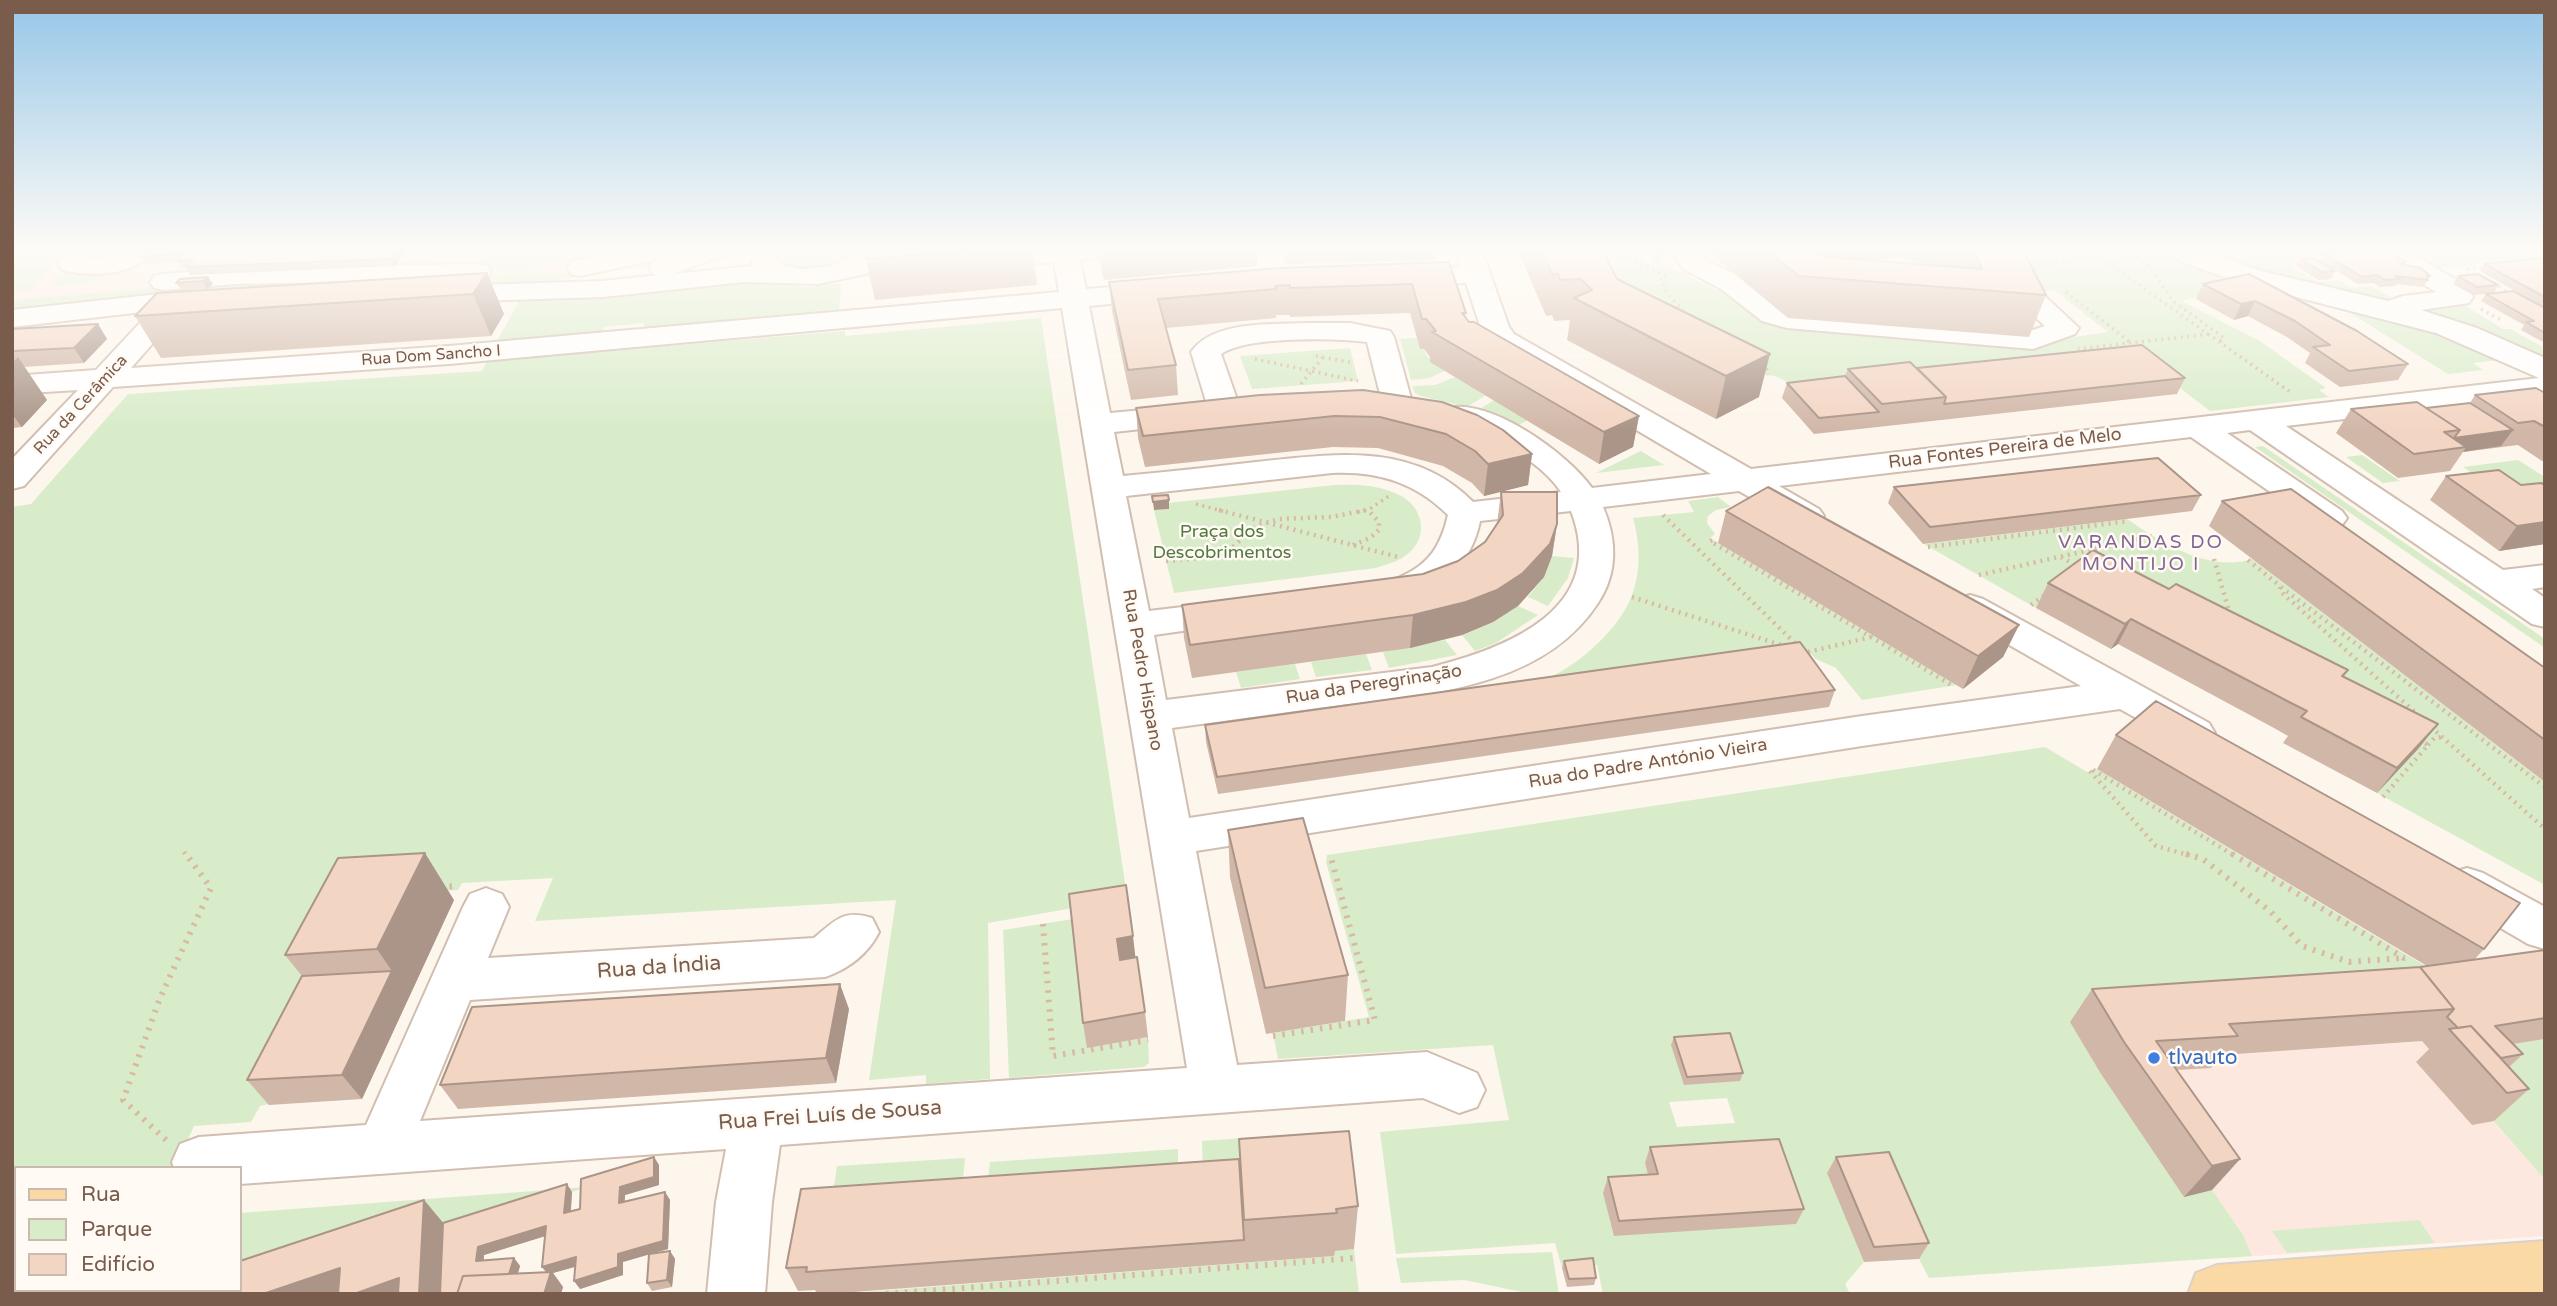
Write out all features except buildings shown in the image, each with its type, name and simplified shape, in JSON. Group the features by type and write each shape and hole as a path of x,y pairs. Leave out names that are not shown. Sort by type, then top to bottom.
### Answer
{"main road":[{"path":"2217,1294 2545,1270"}],"street":[{"path":"12,318 95,309"},
{"name":"Rua da Cerâmica","path":"12,479 169,309"},
{"name":"Rua Dom Sancho I","path":"12,385 490,352 964,309"},
{"name":"Rua Pedro Hispano","path":"1076,309 1216,1088"},
{"path":"1488,309 1495,329 1504,340 1838,533"},
{"path":"1764,309 1787,320 2033,340 2065,328 2043,309"},
{"path":"2382,309 2460,332 2545,370"},
{"path":"1225,411 1206,352 1228,340 1312,333 1366,332 1380,337 1397,402"},
{"path":"2414,376 2448,397"},
{"path":"2531,387 2545,406"},
{"name":"Rua Fontes Pereira de Melo","path":"1465,513 1582,497 2531,387"},
{"name":"Rua da Peregrinação","path":"1151,716 1432,680 1477,669 1538,642 1564,622 1583,600 1593,581 1598,545 1591,517 1582,497 1551,461 1508,434 1456,414 1397,402 1360,390"},
{"path":"1098,424 1261,408"},
{"path":"2256,420 2545,615"},
{"path":"2196,426 2362,540"},
{"path":"12,447 44,445"},
{"path":"1108,488 1320,465 1359,464 1386,466 1432,484 1449,496 1465,513 1456,548 1439,570 1408,587 1366,597"},
{"path":"2497,582 2545,576"},
{"path":"1942,591 2228,751"},
{"path":"1134,625 1270,609"},
{"name":"Rua do Padre António Vieira","path":"1172,838 1862,731 2125,694"},
{"path":"2433,867 2545,930"},
{"path":"382,1149 453,981 473,896"},
{"name":"Rua da Índia","path":"453,981 825,957 855,932"},
{"name":"Rua Frei Luís de Sousa","path":"198,1162 1427,1075 1459,1090"},
{"path":"736,1294 744,1202 757,1122"}],"path":[{"path":"1681,309 1693,319"},
{"path":"2088,309 2131,343 2208,334"},
{"path":"2173,309 2291,394"},
{"path":"2184,309 2224,338 2219,342"},
{"path":"1301,384 1329,349"},
{"path":"1312,355 1354,363"},
{"path":"1763,357 1768,375"},
{"path":"1252,358 1312,371 1360,390"},
{"path":"1166,562 1226,553 1249,530 1265,523 1279,519 1331,517 1368,510 1394,493"},
{"path":"1185,501 1402,558"},
{"path":"1353,545 1370,538 1378,530 1378,522 1368,510"},
{"path":"1663,515 1802,651"},
{"path":"1928,547 2129,521"},
{"path":"1979,575 2152,536"},
{"path":"1712,540 1710,541 1953,686"},
{"path":"2062,557 2083,566 2071,575"},
{"path":"2214,559 2232,621"},
{"path":"2248,560 2545,787"},
{"path":"2280,586 2281,592 2545,830"},
{"path":"2031,605 2051,590"},
{"path":"1632,597 1802,651 1871,638"},
{"path":"2384,797 2434,738 2442,737"},
{"path":"2416,738 2428,745"},
{"path":"2091,770 2408,958 2349,962 2302,946 2270,911 2203,859 2156,846 2091,770"},
{"path":"184,852 211,888 160,998 123,1100 181,1153 198,1162"},
{"path":"1273,1036 1375,1020 1330,855"},
{"path":"436,888 473,896"},
{"path":"1043,924 1053,1056 1148,1040"},
{"path":"886,1294 1355,1258"}],"shaded area":[{"path":"2389,999 2422,1041 2545,1180 2545,1236 2227,1258 2101,1074 2070,1022"}],"green space":[{"path":"515,309 839,309 839,313 643,331 644,323 605,327 600,333 496,343"},
{"path":"1619,309 1851,309 2034,343 2108,332 2078,309 2197,309 2260,341 2326,388 2319,390 2329,397 2210,411 2133,352 1792,384 1775,376 1758,374 1623,317"},
{"path":"2344,309 2438,334 2500,360 2473,363 2483,370 2448,374"},
{"path":"2410,309 2470,309 2503,329 2510,329 2545,348 2545,360"},
{"path":"1041,318 1127,896 1124,899 988,923 990,1079 926,1084 926,1075 869,1080 896,900 535,921 553,878 462,883 458,890 377,895 269,1104 260,1106 251,1122 194,1126 176,1166 14,1166 14,1292 242,1292 242,1213 587,1187 264,1294 12,1294 12,507 31,504 128,394 482,371 487,361 845,331 845,336"},
{"path":"1417,338 1420,349 1424,349 1426,355 1445,371 1429,378 1411,380 1398,339"},
{"path":"1350,348 1358,381 1252,389 1240,356"},
{"path":"1455,377 1486,395 1467,407 1421,396 1415,393 1412,386 1435,385"},
{"path":"1494,400 1528,420 1517,426 1478,410"},
{"path":"2263,446 2545,639 2545,648 2255,447"},
{"path":"1641,451 1664,465 1596,473"},
{"path":"2362,455 2400,481 2383,483 2346,457"},
{"path":"2518,460 2545,477 2545,490 2505,495 2463,467"},
{"name":"Praça dos Descobrimentos","path":"1335,485 1370,486 1387,490 1410,502 1421,523 1416,546 1402,558 1376,568 1174,593 1154,510 1169,509 1168,503"},
{"path":"1718,497 1731,507 1716,510 1708,516 1707,523 1715,534 1710,538 1957,685 1862,700 1836,668 1816,659 1805,649 1542,680 1583,657 1609,632 1628,605 1636,583 1638,565 1633,518 1694,512 1688,501"},
{"path":"2127,519 2154,537 2202,559 2236,562 2252,559 2545,782 2545,885 2377,793 2081,575 2036,608 1924,544"},
{"path":"1552,556 1574,558 1568,578 1548,606 1528,597 1544,577"},
{"path":"1518,606 1538,615 1496,643 1475,651 1462,635 1493,622"},
{"path":"1445,640 1457,655 1389,668 1383,652"},
{"path":"1366,654 1372,670 1316,677 1311,662"},
{"path":"1295,664 1300,679 1241,688 1236,672"},
{"path":"2045,747 2087,772 2097,769 2452,982 2071,1022 2101,1074 2184,1196 2212,1190 2243,1235 2252,1256 1929,1278 1919,1259 1828,1173 1864,1262 1845,1284 1849,1292 1603,1294 1597,1265 1562,1268 1555,1243 1396,1254 1380,1132 1509,1120 1493,1045 1278,1059 1273,1033 1369,1017 1326,862 1327,855","holes":["1727,1098 1735,1123 1677,1127 1669,1102","1645,1163 1795,1224 1652,1190"]},
{"path":"1073,919 1087,1047 1148,1037 1149,1063 1144,1067 1009,1078 1003,930"},
{"path":"2545,1039 2545,1180 2462,1085 2470,1050"},
{"path":"1325,1132 1328,1164 1203,1172 1202,1141"},
{"path":"1178,1149 1178,1175 987,1188 990,1162"},
{"path":"965,1158 962,1190 832,1199 837,1166"},
{"path":"2419,1220 2435,1243 2287,1253 2272,1231"},
{"path":"1354,1249 1359,1294 837,1294 1334,1256 1334,1251"},
{"path":"1552,1252 1559,1294 1532,1294 1464,1280 1401,1283 1396,1258"}],"place":[{"name":"tlvauto","path":"2154,1058"}],"district":[{"name":"VARANDAS DO MONTIJO I","path":"2141,554"}]}
